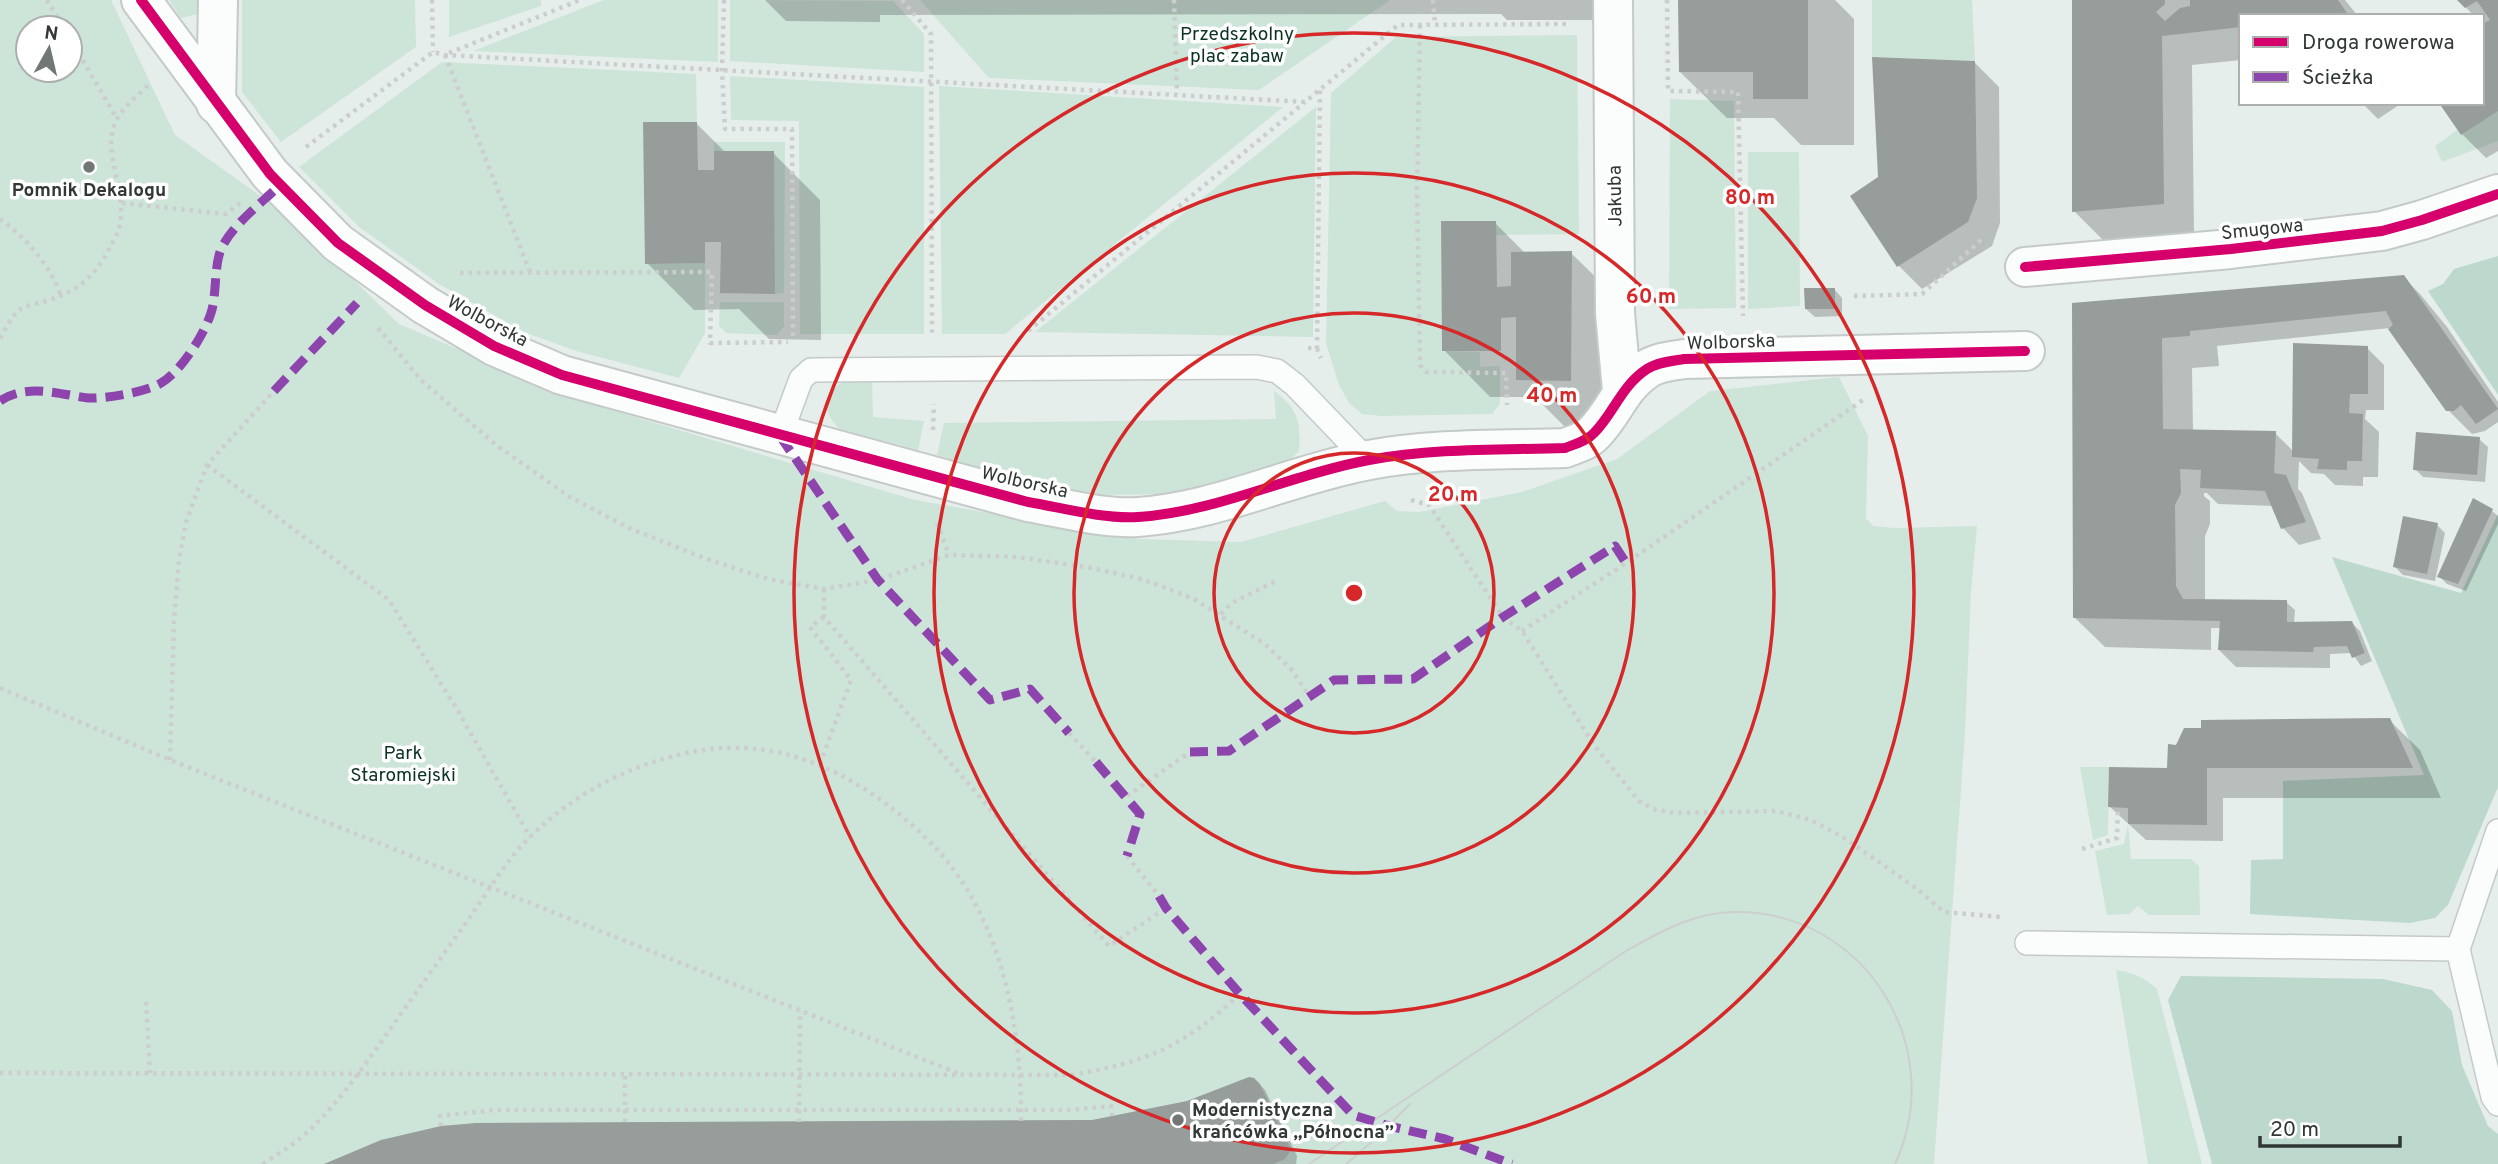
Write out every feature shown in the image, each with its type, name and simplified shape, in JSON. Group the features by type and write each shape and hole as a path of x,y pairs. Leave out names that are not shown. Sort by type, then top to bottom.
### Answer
{"street":[{"name":"Wolborska","path":"141,0 270,174 338,243 425,305 494,346 562,374 1028,502 1105,515 1136,517 1177,512 1385,457 1565,448 1582,442 1594,433 1622,391 1647,369 1684,359 2025,351"},
{"path":"216,104 218,0"},
{"name":"Jakuba","path":"1612,12 1615,313 1622,391"},
{"name":"Smugowa","path":"2025,267 2244,248 2382,231 2498,194"}],"lane":[{"path":"780,436 801,379 811,369 1256,367 1277,371 1385,457"},
{"path":"2498,831 2458,949 2493,1097 2498,1104"},
{"path":"2027,943 2458,949"}],"path":[{"path":"432,0 433,52"},
{"path":"445,55 580,0"},
{"path":"724,0 722,69 725,129 792,130 793,342 811,369"},
{"path":"902,0 930,34 934,422 925,474 926,496 949,555"},
{"path":"1174,0 1177,94"},
{"path":"1433,0 1435,25"},
{"path":"1667,0 1668,91 1738,92 1743,317"},
{"path":"1024,334 1398,25 1435,25 1612,12"},
{"path":"1420,25 1417,190 1420,365 1426,372 1506,373 1507,408"},
{"path":"0,338 19,310 61,296 81,286 96,271 117,233 121,218 122,204 114,164 113,132 117,119 179,52"},
{"path":"433,52 445,55 1305,102"},
{"path":"270,174 433,52"},
{"path":"445,55 530,272"},
{"path":"84,62 117,119"},
{"path":"1317,349 1320,90"},
{"path":"122,204 226,214 243,201 249,206"},
{"path":"0,219 11,226 36,254 57,285 61,296"},
{"path":"1854,296 1922,294 1982,239"},
{"path":"450,273 712,272 710,343 793,342"},
{"path":"373,323 421,380 445,402 496,445 569,497 629,528 704,558 768,579 824,589 878,580 949,555 1018,557 1092,568 1145,580 1221,614 1265,644 1291,669 1308,696"},
{"path":"1522,631 1865,399 1860,356"},
{"path":"170,760 174,621 179,561 186,522 207,465 274,391"},
{"path":"1385,457 1405,499 1429,505 1503,617 1522,631 1594,744 1639,801 1674,813 1792,813 1846,839 1916,888 1944,912 2004,917"},
{"path":"207,465 389,600 458,711 530,837"},
{"path":"1221,614 1232,603 1278,580"},
{"path":"824,589 824,617 1109,946 1166,908"},
{"path":"820,764 851,680 810,627 824,617"},
{"path":"0,688 170,760 965,1076"},
{"path":"1069,733 1096,762"},
{"path":"263,1164 300,1139 340,1098 491,887 530,837 562,810 626,771 667,757 704,750 743,748 784,753 820,764 858,783 892,809 934,847 956,872 971,896 999,963 1007,991 1020,1077 1021,1122"},
{"path":"1127,796 1189,752"},
{"path":"2082,849 2117,838 2118,808"},
{"path":"1127,856 1158,896"},
{"path":"0,1073 1072,1075 1109,1069 1144,1059 1195,1032 1240,994"},
{"path":"146,1002 150,1073"},
{"path":"799,1122 800,1010"},
{"path":"625,1074 625,1122"},
{"path":"441,1126 440,1116 493,1110 1021,1111 1111,1106 1112,1116"}],"green space":[{"name":"Park Staromiejski","path":"0,0 111,0 175,135 287,215 399,324 574,399 915,500 1139,539 1241,542 1385,501 1397,511 1419,512 1522,492 1617,459 1710,391 1839,377 1868,436 1866,518 1873,526 1977,526 1934,1164 0,1164"},
{"path":"169,0 201,0 202,13 181,18"},
{"path":"242,0 415,0 416,47 281,142 242,92"},
{"path":"449,0 541,0 541,6 449,37"},
{"path":"604,0 718,0 718,62 473,51"},
{"path":"730,0 893,1 924,34 924,72 730,61"},
{"name":"Przedszkolny plac zabaw","path":"920,0 1390,0 1259,90 989,78"},
{"path":"1872,0 1972,0 1975,61 1872,57"},
{"path":"1577,35 1579,234 1496,235 1441,222 1442,351 1480,352 1480,367 1500,366 1500,404 1492,414 1362,414 1349,403 1339,385 1326,343 1331,93 1396,37"},
{"path":"442,62 696,74 697,122 643,122 646,264 705,263 705,333 679,378 576,351 524,332 439,284 359,227 299,167"},
{"path":"730,76 924,87 924,334 800,334 799,121 731,120"},
{"path":"939,86 1283,107 1005,334 942,334"},
{"path":"1670,99 1734,101 1736,308 1669,309"},
{"path":"1316,107 1313,337 1035,332"},
{"path":"2498,111 2498,141 2442,162 2435,146 2457,130 2461,135"},
{"path":"714,142 785,142 784,293 775,294 774,152 714,151"},
{"path":"1748,152 1799,152 1800,306 1748,309"},
{"path":"2498,256 2498,395 2428,291 2443,284 2454,269"},
{"path":"720,302 784,302 784,326 777,335 726,333 719,326"},
{"path":"854,378 872,381 873,417 924,421 918,450 840,429 829,414 828,399 837,386"},
{"path":"1274,391 1288,403 1296,416 1299,451 1288,462 1176,494 1102,495 1026,482 937,455 944,423 1276,419"},
{"path":"2498,514 2498,787 2448,905 2435,918 2410,923 2250,914 2251,860 2283,859 2283,781 2424,775 2332,557 2461,593"},
{"path":"2080,767 2109,767 2108,835 2093,840"},
{"path":"2128,824 2131,859 2191,859 2199,866 2200,915 2149,915 2138,906 2129,914 2107,915 2095,851 2124,844"},
{"path":"2116,970 2138,976 2157,989 2202,1164 2148,1164"},
{"path":"2181,976 2383,979 2432,990 2452,1011 2462,1065 2488,1126 2498,1134 2498,1164 2212,1164 2168,1000"}],"building":[{"path":"1678,0 1808,0 1808,99 1753,99 1753,72 1679,72"},
{"path":"2072,0 2165,0 2165,4 2156,12 2165,21 2180,8 2190,6 2190,0 2338,0 2348,14 2239,14 2239,27 2162,36 2164,204 2072,212"},
{"path":"2457,0 2498,0 2498,111 2461,135 2440,105 2484,105 2484,23 2490,20 2477,1 2465,8"},
{"path":"1872,57 1975,61 1977,198 1968,222 1897,267 1850,196 1878,177"},
{"path":"643,122 697,122 698,170 714,170 714,151 774,151 775,294 720,293 721,242 705,242 705,263 645,264"},
{"path":"1441,221 1496,221 1497,287 1511,286 1511,252 1572,251 1571,381 1516,380 1516,317 1501,318 1501,351 1442,351"},
{"path":"2404,275 2498,409 2476,424 2461,405 2454,411 2446,411 2388,329 2393,325 2386,311 2190,331 2190,336 2162,338 2163,429 2276,431 2274,473 2286,475 2306,522 2281,529 2265,491 2200,488 2201,470 2180,469 2181,493 2175,505 2176,586 2183,599 2287,600 2287,622 2352,621 2365,653 2352,658 2347,646 2314,647 2313,652 2218,650 2220,621 2073,618 2072,303"},
{"path":"1804,288 1835,288 1835,309 1805,309"},
{"path":"2293,343 2368,346 2368,394 2350,394 2349,413 2363,414 2362,461 2347,461 2347,470 2317,469 2319,459 2292,457"},
{"path":"2416,432 2480,437 2477,475 2413,470"},
{"path":"2473,498 2493,509 2458,584 2437,577"},
{"path":"2403,516 2438,523 2427,574 2393,567"},
{"path":"2390,718 2413,768 2207,768 2207,825 2128,824 2128,808 2108,807 2109,767 2167,768 2168,744 2176,745 2184,728 2201,728 2201,720"},
{"name":"Modernistyczna krańcówka „Północna”","path":"1249,1077 1260,1084 1291,1150 1285,1159 1273,1164 324,1164 381,1140 441,1126 476,1123 1092,1120 1187,1101"}],"tram line":[{"path":"1309,1164 1626,951 1691,919 1735,912 1781,918 1822,934 1857,960 1884,994 1902,1033 1911,1075 1909,1120 1895,1164"},
{"path":"1346,1164 1410,1104"}],"marked path":[{"path":"0,401 21,392 32,391 88,398 114,396 146,389 169,377 186,359 206,325 213,305 218,258 224,243 239,224 281,184"},
{"path":"274,391 357,303"},
{"path":"780,436 878,580 990,700 1030,689 1069,733"},
{"path":"1190,752 1229,751 1334,680 1413,679 1503,617 1615,546 1626,563"},
{"path":"1096,762 1140,814 1127,856"},
{"path":"1159,896 1166,908 1240,994 1353,1115 1445,1139 1512,1164"}],"cycle path":[{"path":"141,0 270,174 338,243 425,305 494,346 562,375 1028,502 1069,510 1124,517 1167,514 1226,500 1340,466 1393,456 1442,451 1565,448 1594,433 1638,376 1651,367 1670,361 2025,351"},
{"path":"2025,267 2231,249 2382,231 2498,194"}],"place":[{"name":"Pomnik Dekalogu","path":"89,167"},
{"name":"Modernistyczna krańcówka „Północna”","path":"1178,1120"}]}
